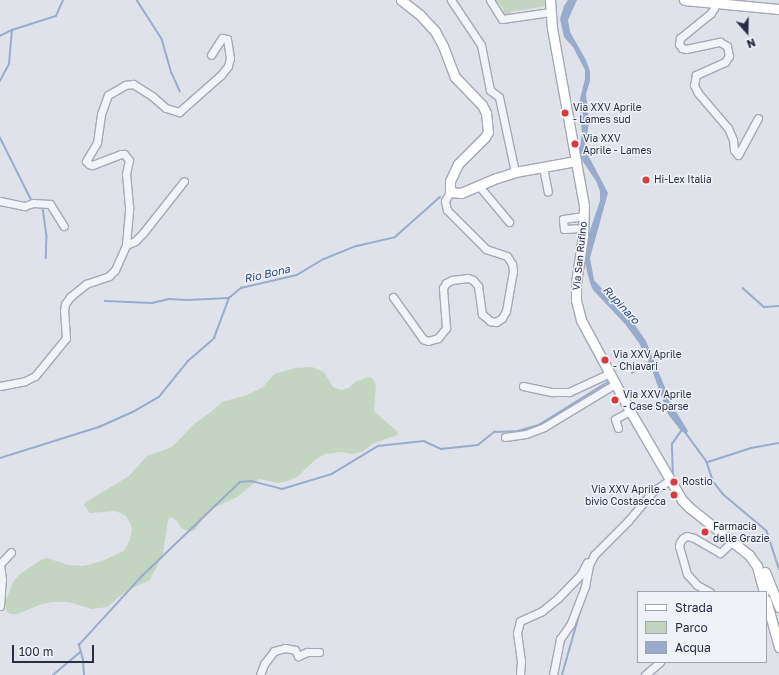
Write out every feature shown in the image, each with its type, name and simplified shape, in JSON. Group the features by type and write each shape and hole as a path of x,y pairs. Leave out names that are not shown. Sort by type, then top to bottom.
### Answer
{"main road":[{"path":"401,0 420,15 435,31 443,46 455,77 482,105 486,113 488,132 485,137 458,164 450,181 450,192 460,194 515,172 576,161"},
{"name":"Via San Rufino","path":"550,0 550,12 584,216 584,228 576,283 578,310 615,384 670,480 690,508 749,555 756,566 762,567 779,607"},
{"path":"684,0 779,9"},
{"path":"756,566 764,591"},
{"path":"767,604 779,647"}],"street":[{"path":"451,0 481,45 490,90 499,97 515,172"},
{"path":"490,0 502,19 550,12"},
{"path":"714,3 714,8 710,13 680,38 679,44 682,48 686,49 720,42 729,49 729,56 725,62 696,75 694,85 698,93 728,128 733,140 734,150 738,155 758,118"},
{"path":"0,386 25,381 38,373 66,338 64,311 65,304 70,297 86,284 109,276 115,270 126,245 129,207 126,174 129,160 124,154 121,154 92,165 86,161 96,144 101,114 108,95 125,85 133,84 152,96 166,108 179,112 221,75 228,66 230,58 227,39 222,38 212,55"},
{"path":"543,167 548,192"},
{"path":"126,245 135,241 143,234 184,181"},
{"path":"479,186 509,222"},
{"path":"393,297 423,339 428,341 438,338 446,328 443,288 446,283 452,280 468,278 473,280 478,286 482,314 490,321 496,322 502,318 506,311 513,271 512,264 506,256 486,249 447,210 445,201 450,192"},
{"path":"0,201 24,206 33,203 50,204 64,226"},
{"path":"584,216 563,219 564,229 584,228"},
{"path":"523,386 552,392 569,392 610,373"},
{"path":"505,437 526,434 544,427 615,384"},
{"path":"618,428 615,419 630,411"},
{"path":"520,675 521,661 518,633 520,621 542,611 558,598 581,574 589,558 594,555 628,521 653,491 670,480"},
{"path":"708,591 697,585 687,574 679,546 680,542 687,536 694,538 720,553 732,542"},
{"path":"0,606 2,579 0,564 11,552"},
{"path":"553,675 560,639 570,623 585,586 589,565 594,555"},
{"path":"260,675 264,664 274,651 285,648 295,650 298,656 307,652 319,652"},
{"path":"645,675 659,663"}],"green space":[{"path":"494,0 546,0 546,6 510,12 511,15 502,16 500,13 504,10 499,3 495,5"},
{"path":"312,367 324,372 333,387 341,390 349,388 355,382 368,377 372,378 376,385 374,409 376,413 397,431 398,435 374,443 362,452 352,454 342,452 325,454 315,460 297,477 288,481 278,483 259,479 237,497 209,510 195,530 190,532 181,528 176,520 171,517 168,520 163,554 150,580 126,591 107,607 92,609 68,602 52,602 42,604 17,614 7,612 5,603 13,582 21,573 43,559 47,558 68,565 83,566 102,561 124,551 130,540 132,530 126,516 116,511 90,513 84,505 86,502 129,476 147,456 172,447 194,424 222,402 247,395 263,387 274,374 295,368"}],"water":[{"path":"568,0 577,0 568,20 570,32 586,60 590,71 590,81 586,94 589,121 586,145 587,153 608,193 590,258 594,280 635,325 646,341 672,405 688,431 686,434 681,431 668,414 649,362 639,343 625,324 593,290 590,283 585,263 585,253 589,233 600,201 600,191 596,181 580,157 579,150 582,134 579,103 585,79 585,70 573,47 564,37 560,19 564,6"}],"waterway":[{"path":"0,81 9,64 12,30 56,16 63,0"},
{"path":"137,0 162,39 172,73 180,91"},
{"path":"0,36 12,30"},
{"path":"0,137 32,201"},
{"name":"Rio Bona","path":"0,458 99,427 133,412 159,397 188,361 214,338 229,298 241,288 297,275 324,259 357,246 395,237 440,197"},
{"path":"37,206 43,208 47,235 46,258"},
{"path":"743,288 764,307 779,306"},
{"path":"105,301 152,303 169,299 187,300 229,298"},
{"path":"632,373 649,362"},
{"path":"84,675 83,660 79,645 141,577 240,482 251,481 282,489 332,474 378,446 424,441 441,449 478,445 494,432 518,431 539,425 608,382"},
{"path":"673,477 672,444 681,431"},
{"name":"Rupinaro","path":"686,433 707,462 713,481 723,494 767,531 779,569"},
{"path":"708,462 751,448 779,443"},
{"path":"606,548 623,531"},
{"path":"591,571 597,556"},
{"path":"562,675 585,594"},
{"path":"53,675 80,652"}],"place":[{"name":"Via XXV Aprile - Lames sud","path":"565,113"},
{"name":"Via XXV Aprile - Lames","path":"575,144"},
{"name":"Hi-Lex Italia","path":"646,180"},
{"name":"Via XXV Aprile - Chiavari","path":"605,360"},
{"name":"Via XXV Aprile - Case Sparse","path":"615,400"},
{"name":"Rostio","path":"674,482"},
{"name":"Via XXV Aprile - bivio Costasecca","path":"674,495"},
{"name":"Farmacia delle Grazie","path":"705,532"}]}
